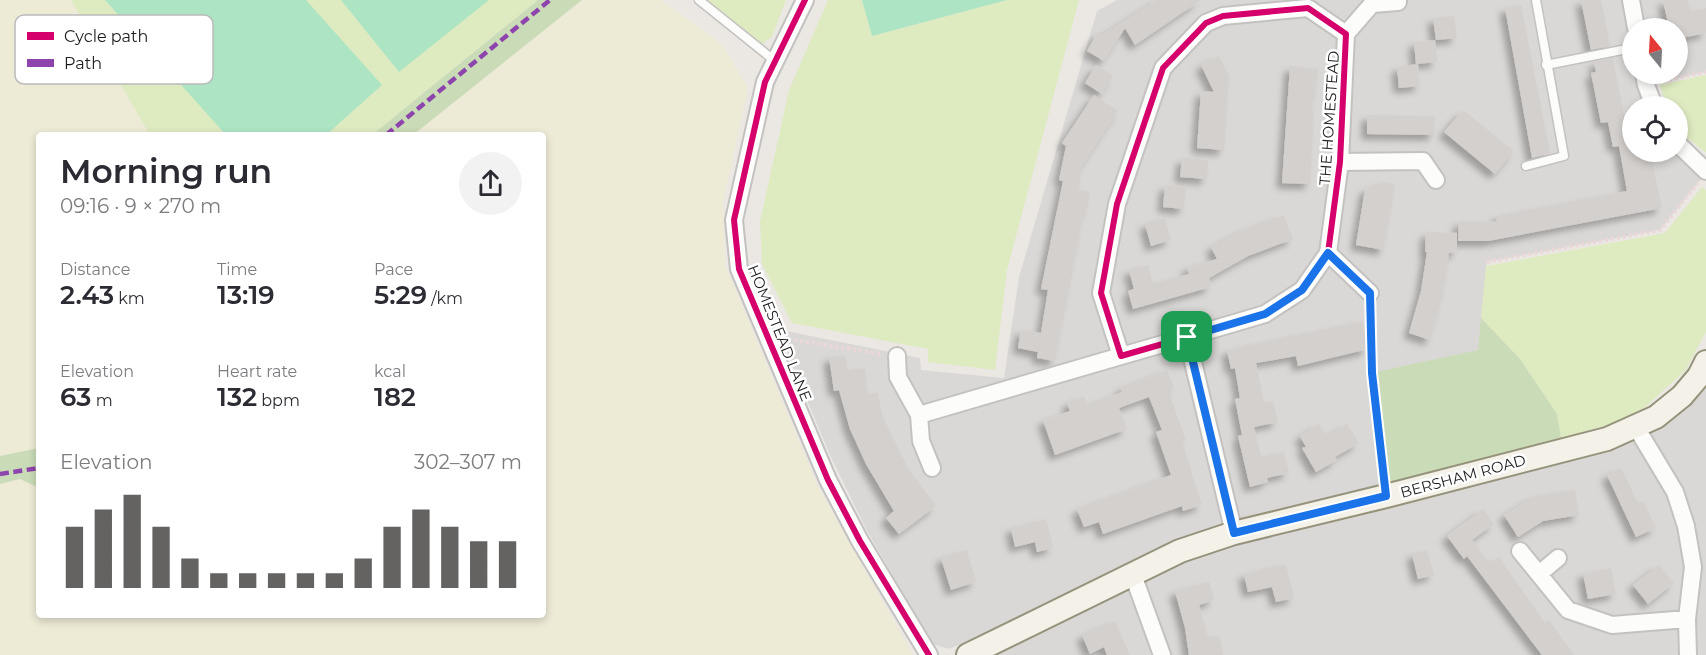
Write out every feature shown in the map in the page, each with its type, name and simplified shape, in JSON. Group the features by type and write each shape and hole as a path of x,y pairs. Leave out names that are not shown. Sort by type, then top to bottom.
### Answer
{"main road":[{"name":"BERSHAM ROAD","path":"968,655 1180,551 1234,533 1607,438 1636,427 1656,417 1682,396 1699,376 1706,362"}],"street":[{"name":"HOMESTEAD LANE","path":"805,0 765,82 734,220 739,269 828,480 860,541 929,655"},
{"path":"1631,0 1634,18"},
{"name":"THE HOMESTEAD","path":"919,415 1265,314 1302,290 1328,253 1340,162 1346,34 1372,4 1398,2"},
{"name":"THE HOMESTEAD","path":"1121,356 1101,293 1117,204 1164,68 1206,23 1223,16 1308,8 1346,34"},
{"path":"1688,157 1703,176"},
{"name":"THE HOMESTEAD","path":"1340,162 1423,161 1436,180"},
{"path":"1328,253 1370,293"},
{"path":"1187,337 1234,533"},
{"path":"897,356 898,377 919,415 921,441 932,468"},
{"path":"1636,427 1675,492 1686,526 1693,567 1687,619 1688,655"},
{"path":"1520,551 1568,610 1612,625 1687,619"},
{"path":"1539,574 1558,558"},
{"path":"1133,575 1162,655"}],"lane":[{"path":"699,0 775,61"},
{"path":"1526,166 1564,156 1536,0"},
{"path":"1546,64 1622,50"}],"path":[{"path":"1688,74 1706,72"},
{"path":"1487,262 1660,230 1703,176"},
{"path":"1370,293 1372,373 1386,496"},
{"path":"766,336 897,356"}],"shaded area":[{"path":"0,0 71,0 80,15 15,15 15,84 120,84 148,132 36,132 36,449 0,456"},
{"path":"582,0 661,0 722,44 748,88 723,203 725,265 818,487 913,655 0,655 0,484 20,479 36,487 36,618 546,618 546,132 417,132"},
{"path":"1117,0 1706,0 1706,72 1688,76 1688,18 1622,18 1622,84 1651,84 1646,85 1650,96 1622,96 1622,162 1688,162 1688,160 1706,173 1660,230 1487,262 1479,350 1376,373 1392,503 1610,444 1706,377 1706,655 987,655 984,634 949,649 932,644 866,529 830,455 785,348 781,330 920,358 921,370 1004,378 1019,277 1097,11"}],"green space":[{"path":"71,0 538,0 376,132 148,132 120,84 213,84 213,15 80,15"},
{"path":"105,0 306,0 382,85 329,132 223,132 180,84 213,84 213,15 118,15"},
{"path":"341,0 489,0 399,72"},
{"path":"538,0 582,0 417,132 376,132"},
{"path":"705,0 786,0 772,37 760,45"},
{"path":"828,0 862,0 872,36 1007,0 1079,0 1007,270 995,370 928,362 928,349 792,323 762,264 760,221 789,90"},
{"path":"862,0 1007,0 872,36"},
{"path":"1706,75 1706,153 1688,138 1688,96 1663,96 1660,85 1688,84 1688,79"},
{"path":"1702,187 1706,190 1706,332 1685,371 1644,408 1612,424 1561,438 1557,414 1520,359 1481,318 1486,266 1665,233"},
{"path":"1481,318 1520,359 1557,414 1561,438 1390,483 1376,372 1478,350"},
{"path":"36,449 36,487 20,479 0,484 0,456"}],"building":[{"path":"1157,0 1201,0 1135,45 1125,28 1104,61 1087,51 1098,32 1102,35"},
{"path":"1581,0 1601,0 1610,46 1591,50"},
{"path":"1663,0 1688,0 1690,12 1706,8 1706,33 1688,37 1688,18 1667,18"},
{"path":"1521,5 1550,153 1532,158 1505,8"},
{"path":"1454,16 1457,38 1436,40 1433,18"},
{"path":"1435,40 1437,62 1416,64 1414,42"},
{"path":"1219,56 1229,75 1224,150 1197,148 1201,91 1214,92 1201,65"},
{"path":"1613,58 1622,106 1622,162 1652,162 1662,208 1488,241 1458,241 1459,221 1497,222 1496,216 1627,191 1619,146 1613,147 1608,122 1601,123 1591,73 1596,72 1594,62"},
{"path":"1418,64 1420,86 1399,88 1397,67"},
{"path":"1096,65 1113,76 1102,94 1085,83"},
{"path":"1290,66 1318,69 1315,98 1312,98 1314,114 1310,184 1282,183"},
{"path":"1094,95 1118,111 1082,166 1078,190 1090,192 1086,212 1084,212 1055,361 1037,358 1038,352 1018,348 1021,329 1041,333 1048,290 1041,289 1063,181 1059,180 1066,146 1062,143"},
{"path":"1463,110 1514,151 1495,174 1444,132"},
{"path":"1367,115 1435,116 1434,135 1367,134"},
{"path":"1182,158 1208,160 1207,179 1180,177"},
{"path":"1384,182 1395,184 1384,250 1356,245 1365,189"},
{"path":"1165,185 1186,187 1184,209 1163,207"},
{"path":"1284,215 1293,239 1248,256 1209,278 1211,287 1133,309 1128,291 1134,289 1129,270 1148,265 1153,284 1189,274 1187,267 1217,259 1211,247 1243,230"},
{"path":"1165,218 1171,240 1151,246 1145,224"},
{"path":"1426,232 1457,233 1457,253 1449,253 1443,294 1430,340 1409,333 1421,291 1427,252 1425,252"},
{"path":"1362,321 1368,349 1298,366 1296,356 1256,363 1264,403 1273,401 1278,422 1254,427 1261,457 1284,452 1289,473 1267,478 1268,482 1250,487 1238,436 1242,435 1235,399 1240,398 1235,368 1231,369 1227,350"},
{"path":"845,355 847,370 865,368 868,395 877,392 883,417 908,468 936,506 899,534 886,518 894,511 866,464 850,429 839,390 834,391 829,357"},
{"path":"1167,370 1174,388 1168,390 1186,441 1182,442 1202,505 1183,511 1182,506 1103,534 1099,522 1084,527 1077,509 1171,475 1156,432 1162,430 1149,397 1119,408 1127,429 1055,455 1043,420 1070,411 1067,403 1084,396 1087,405 1122,392 1120,388"},
{"path":"1319,424 1327,436 1347,424 1359,443 1335,457 1337,460 1316,472 1302,448 1306,447 1300,436"},
{"path":"1621,468 1638,503 1643,501 1656,528 1636,537 1607,475"},
{"path":"1575,490 1579,515 1543,521 1518,537 1504,515 1533,497"},
{"path":"1483,509 1494,524 1472,540 1490,564 1499,557 1545,623 1549,620 1574,655 1542,655 1467,556 1464,559 1447,536"},
{"path":"1046,519 1053,548 1037,552 1035,542 1015,547 1011,528"},
{"path":"967,550 976,582 951,590 941,558"},
{"path":"1427,550 1434,575 1418,579 1412,554"},
{"path":"1286,564 1294,598 1276,602 1272,587 1248,592 1244,574"},
{"path":"1659,565 1674,583 1648,604 1633,585"},
{"path":"1611,568 1616,594 1588,599 1583,573"},
{"path":"1209,582 1214,600 1199,605 1208,637 1220,636 1223,655 1189,655 1185,628 1175,591"},
{"path":"1115,621 1130,655 1107,655 1104,647 1090,654 1082,635"}],"marked path":[{"path":"390,132 550,0"},
{"path":"0,474 36,468"}],"cycle path":[{"path":"805,0 765,82 734,220 739,269 828,480 860,541 929,655"},
{"path":"1187,337 1265,314 1302,290 1328,253 1340,162 1346,34 1308,8 1223,16 1206,23 1163,68 1117,204 1101,293 1121,356 1187,337 1234,533"}],"route":[{"path":"1328,253 1370,293 1372,373 1386,496 1234,533 1187,337 1265,314 1302,290 1328,253"}]}
